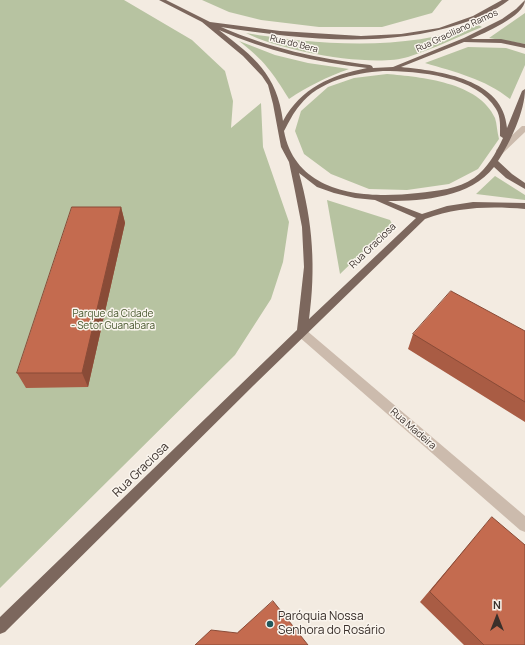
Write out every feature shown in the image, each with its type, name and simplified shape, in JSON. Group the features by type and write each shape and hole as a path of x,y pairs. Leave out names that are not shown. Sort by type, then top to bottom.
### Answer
{"main road":[{"name":"Rua do Bera","path":"162,0 205,22 278,50 320,59 382,68"},
{"path":"205,22 293,34 334,37 384,37 434,30 455,25 495,8 506,0"},
{"name":"Rua Graciliano Ramos","path":"391,68 415,61 458,42 512,15 525,2"},
{"name":"Rua do Bera","path":"205,22 248,57 270,83 275,95 285,148 291,161"},
{"path":"458,42 489,40 525,46"},
{"path":"282,131 297,103 320,87 350,74 382,68 391,68 432,73 453,78 473,86 489,96 499,108 504,124 503,144"},
{"path":"291,161 307,178 327,188 349,194 375,198 404,198 459,188 483,175 493,161 503,144 525,91"},
{"path":"291,161 301,193 309,246 307,301 302,333"},
{"path":"493,161 509,176 525,186"},
{"path":"375,198 422,217"},
{"name":"Rua Graciosa","path":"0,627 422,217 452,207 486,204 525,206"}],"street":[{"path":"499,152 525,128"},
{"name":"Rua Madeira","path":"302,333 525,525"}],"green space":[{"name":"Parque da Cidade - Setor Guanabara","path":"0,0 124,0 192,40 225,71 233,101 231,128 261,103 263,147 289,222 283,262 271,299 235,355 0,588"},
{"path":"202,0 442,0 432,13 382,27 319,27 261,20 229,12"},
{"path":"525,13 525,44 489,38"},
{"path":"476,24 482,27 417,54 392,60 350,59 326,56 281,46 261,40 246,33 302,41 362,44 422,39 450,33"},
{"path":"239,41 275,55 308,63 349,69 318,82 289,99 267,67 255,54"},
{"path":"468,47 506,48 525,54 525,65 510,99 480,81 425,63"},
{"path":"387,74 416,77 448,84 463,89 476,96 487,106 495,118 499,139 478,169 449,184 407,190 369,189 331,174 304,154 295,131 301,111 328,87 354,78"},
{"path":"495,176 525,195 525,200 476,194"},
{"path":"327,200 390,220 392,224 340,274"}],"building":[{"path":"72,207 121,207 82,373 17,373"},
{"path":"451,291 525,331 525,402 413,334"},
{"path":"492,517 525,545 525,645 484,645 430,592"},
{"path":"273,601 308,645 195,645 211,630 237,633"}],"place":[{"name":"Paróquia Nossa Senhora do Rosário","path":"270,624"}]}
